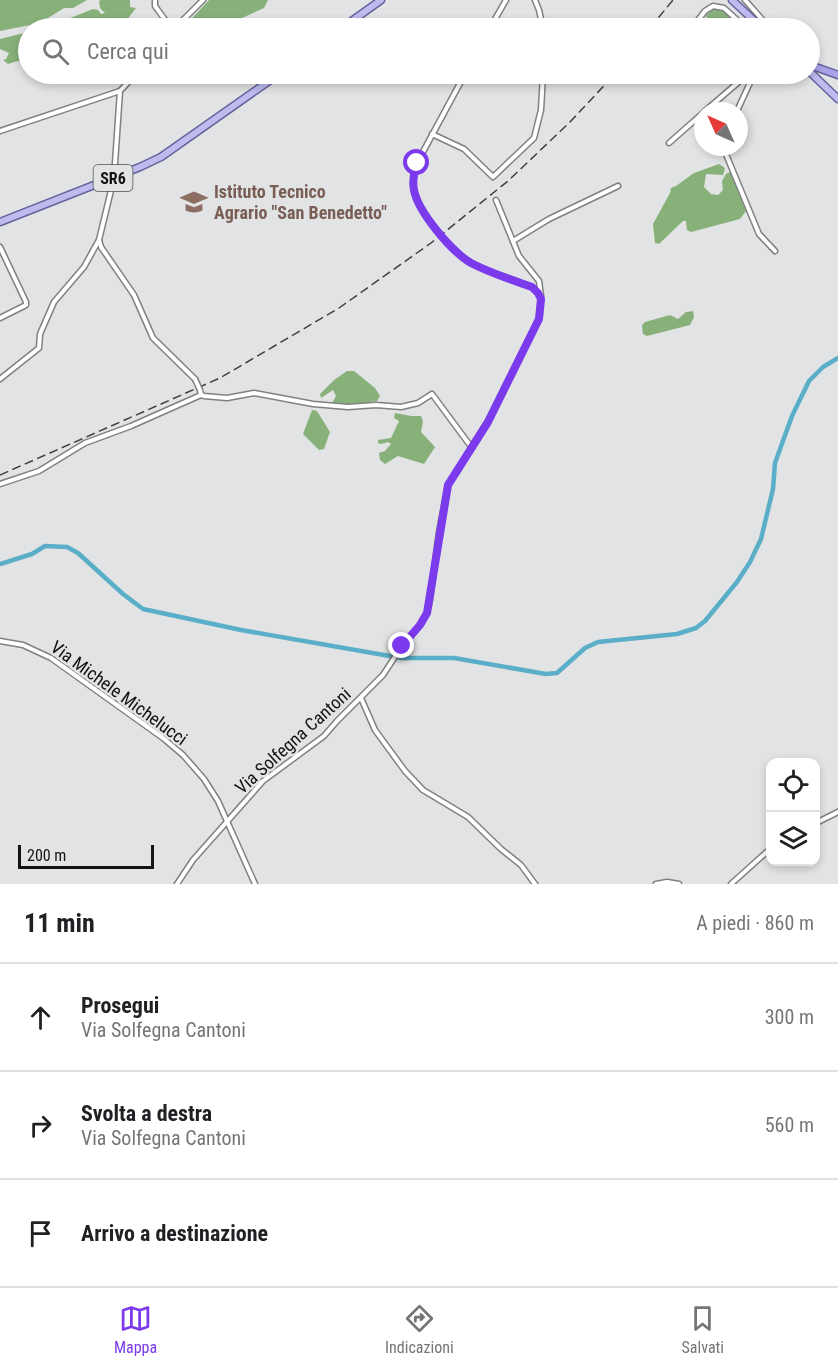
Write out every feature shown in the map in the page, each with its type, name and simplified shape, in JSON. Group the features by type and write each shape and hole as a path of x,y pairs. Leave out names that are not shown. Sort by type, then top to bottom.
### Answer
{"highway":[{"path":"820,69 838,75"}],"main road":[{"path":"356,18 381,0"},
{"path":"732,0 751,18"},
{"path":"820,82 838,99"},
{"name":"SR6","path":"0,222 114,178 161,157 265,84"}],"street":[{"path":"155,0 155,6 164,18"},
{"path":"186,18 204,0"},
{"path":"496,18 506,0"},
{"path":"535,0 541,18"},
{"path":"745,0 761,18"},
{"path":"700,18 713,6 724,8 735,18"},
{"path":"0,131 85,104 120,91 127,84"},
{"path":"460,84 413,175 414,192 419,205 457,253 471,263 529,286 538,293 541,299"},
{"path":"432,134 464,149 493,177 534,138 541,110 542,84"},
{"path":"716,102 736,84"},
{"path":"741,102 749,84"},
{"path":"0,379 39,348 40,334 54,302 84,267 99,240 114,178 120,91"},
{"path":"669,143 694,121"},
{"path":"727,156 759,234 776,251"},
{"path":"513,241 549,219 618,186"},
{"path":"496,200 519,256 540,281 541,299"},
{"path":"99,240 101,247 134,295 153,338 195,379 201,393"},
{"path":"0,247 26,302 0,318"},
{"path":"529,286 536,276"},
{"name":"Via Solfegna Cantoni","path":"177,884 194,860 263,781 324,736 383,675 402,646 420,625 427,613 448,485 488,422 539,319 541,299"},
{"path":"0,484 39,471 85,443 131,426 201,393 227,398 254,393 313,404 348,407 376,405 401,407 418,403 432,394 472,448"},
{"name":"Via Michele Michelucci","path":"0,641 23,645 51,658 163,738 189,761 204,779 228,821 255,884"},
{"path":"362,698 375,730 405,771 423,790 468,817 521,865 535,884"},
{"path":"820,821 838,812"},
{"path":"731,884 766,853"},
{"path":"656,884 666,882 679,884"}],"green space":[{"path":"0,0 87,0 73,8 64,8 48,18 18,18 18,27 0,31"},
{"path":"130,0 130,7 136,8 129,18 70,18 93,9 98,10 101,14 105,13 100,8 99,1"},
{"path":"209,0 268,0 264,8 242,18 192,18"},
{"path":"713,7 724,10 735,18 707,18"},
{"path":"18,34 18,61 8,64 3,60 9,53 0,49 0,39"},
{"path":"719,164 725,168 723,175 706,174 704,187 711,194 718,195 723,190 722,181 730,172 746,211 740,219 691,232 687,230 686,221 683,221 659,244 655,243 653,224 671,188 694,173"},
{"path":"693,311 694,317 690,325 647,336 643,334 642,325 645,322 670,315 678,319 686,312"},
{"path":"347,371 354,371 375,388 380,396 377,401 341,406 332,403 336,396 333,390 321,398 320,394"},
{"path":"312,410 317,411 330,432 324,449 319,450 303,434"},
{"path":"395,413 421,416 423,422 421,432 435,447 424,464 398,456 385,464 380,460 379,453 385,451 391,444 388,442 381,444 378,440 391,438 399,421 394,418"}],"waterway":[{"path":"0,564 32,554 45,546 67,547 78,553 143,609 241,630 401,658 454,658 546,674 557,673 585,648 598,642 677,634 696,628 705,621 737,582 761,539 773,489 775,463 792,416 809,381 823,367 838,358"}],"railway":[{"path":"658,18 673,0"},
{"path":"0,475 220,378 339,308 431,243 508,181 570,122 606,84"}],"place":[{"name":"Istituto Tecnico Agrario \"San Benedetto\"","path":"194,202"}],"route":[{"path":"402,646 427,613 448,485 488,422 528,342 539,319 541,299 532,287 471,263 457,253 419,205 414,192 413,175 417,163"}]}
